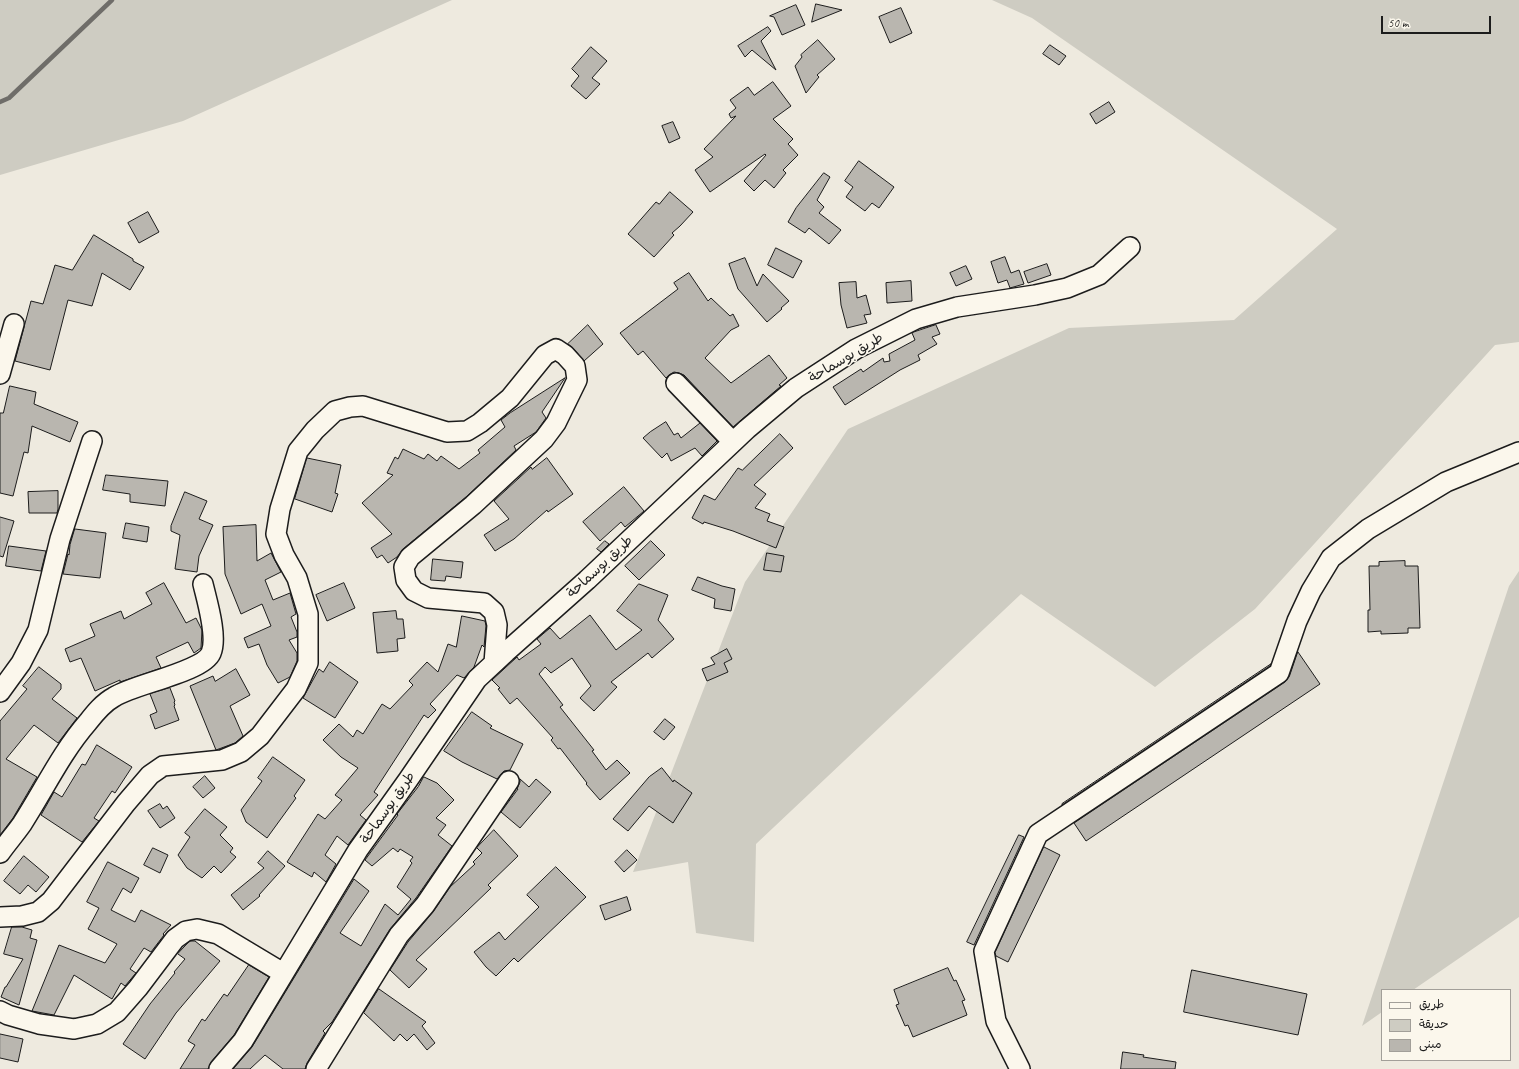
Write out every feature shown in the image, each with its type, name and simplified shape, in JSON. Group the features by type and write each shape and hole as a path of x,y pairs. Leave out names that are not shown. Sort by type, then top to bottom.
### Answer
{"street":[{"name":"طريق بوسماحة","path":"219,1069 243,1041 358,850 477,679 587,580 733,442 796,388 856,348 916,319 957,307 1036,295 1067,288 1099,275 1130,247"},
{"path":"0,374 14,324"},
{"path":"0,917 22,916 38,912 51,900 126,803 150,775 163,766 222,760 240,752 260,736 296,689 308,663 308,614 297,578 284,555 276,534 280,509 298,451 315,430 335,411 350,407 363,406 447,432 467,431 480,423 510,398 545,355 556,349 565,355 575,366 577,380 556,423 538,444 473,505 410,557 404,567 406,580 414,591 428,598 484,602 494,612 497,625 494,663"},
{"path":"676,383 733,442"},
{"path":"0,692 22,663 38,630 60,539 92,441"},
{"path":"1020,1069 996,1021 984,951 1038,834 1279,673 1297,621 1311,591 1331,558 1368,529 1446,482 1519,452"},
{"path":"0,853 22,824 73,740 97,711 113,697 130,689 192,668 205,662 212,652 213,630 202,584"},
{"path":"316,1069 399,935 424,905 509,781"},
{"path":"3,1013 39,1024 74,1029 97,1024 117,1012 134,993 175,939 186,931 197,929 218,934 284,973"}],"green space":[{"path":"0,0 452,0 183,121 0,175"},
{"path":"992,0 1519,0 1519,342 1495,345 1255,609 1155,687 1021,594 756,844 754,942 696,933 688,862 633,872 745,582 848,429 1069,328 1234,320 1337,229 1032,18"},
{"path":"1519,571 1519,917 1414,989 1381,989 1381,1013 1362,1026 1509,586"}],"building":[{"path":"816,4 842,10 812,22"},
{"path":"796,5 805,25 782,35 774,17 770,16"},
{"path":"901,8 912,33 890,43 879,17"},
{"path":"768,27 771,31 761,41 776,70 752,50 745,57 738,46"},
{"path":"818,40 835,59 817,75 819,77 806,93 795,66 802,57 801,55"},
{"path":"1050,45 1066,56 1059,65 1043,54"},
{"path":"591,47 607,61 592,78 600,84 586,99 571,86 579,76 572,69"},
{"path":"773,82 791,106 773,119 793,139 788,144 798,155 783,170 786,173 774,188 765,180 754,191 744,181 766,155 765,154 710,192 695,170 713,157 704,149 736,116 731,118 729,114 736,108 730,100 748,87 754,95"},
{"path":"1109,102 1115,112 1096,124 1090,114"},
{"path":"673,122 680,138 669,143 662,126"},
{"path":"859,161 894,187 879,208 872,203 865,211 846,197 853,187 845,181"},
{"path":"824,173 830,177 817,200 824,207 819,213 841,230 829,244 809,228 805,233 788,222 796,208"},
{"path":"670,192 693,212 672,233 674,235 654,257 628,234 656,202 659,204"},
{"path":"148,212 159,232 139,243 128,223"},
{"path":"94,235 144,267 130,290 102,273 92,306 68,300 50,370 15,361 31,301 43,304 55,265 72,270"},
{"path":"776,248 802,261 793,278 768,265"},
{"path":"1005,257 1011,273 1019,270 1024,284 1010,288 1007,280 998,283 991,262"},
{"path":"745,258 757,286 763,274 789,301 767,322 738,289 729,264"},
{"path":"1047,264 1051,275 1028,283 1024,272"},
{"path":"966,266 972,279 956,286 950,273"},
{"path":"689,273 708,301 711,298 730,316 733,314 739,326 731,330 705,358 731,383 769,355 787,378 779,385 781,386 733,427 684,375 674,372 666,378 643,351 638,355 620,333 678,289 674,283"},
{"path":"911,281 912,301 887,303 886,283"},
{"path":"856,282 857,298 866,295 871,314 864,315 867,323 847,328 841,305 839,283"},
{"path":"588,325 603,344 584,361 568,344"},
{"path":"936,325 940,334 932,337 937,344 918,355 920,360 900,370 845,405 833,387 861,369 863,372 883,358 884,362 890,361 889,354 915,340 912,333"},
{"path":"565,378 542,412 546,418 536,432 514,446 516,450 466,497 403,549 397,557 388,563 382,555 377,558 371,548 392,534 362,503 393,475 387,473 395,457 398,459 403,449 424,459 428,454 437,461 441,456 459,469 480,453 478,450 505,427 501,420"},
{"path":"10,386 36,392 34,404 78,422 70,442 32,426 28,453 24,452 13,496 0,493 0,413 3,413"},
{"path":"666,422 674,435 678,433 681,438 700,423 717,441 702,456 695,448 671,461 667,453 662,458 643,438"},
{"path":"780,434 793,448 754,485 766,494 755,508 770,514 767,521 784,527 776,548 733,531 704,522 703,524 692,518 704,495 715,500 738,468 742,470"},
{"path":"307,458 341,465 335,493 338,494 332,512 295,499"},
{"path":"547,458 573,494 548,512 547,510 514,539 495,551 484,535 509,519 494,501 531,467 532,469"},
{"path":"106,475 168,481 165,506 130,502 130,494 103,490"},
{"path":"624,487 644,511 625,527 621,522 600,541 583,522"},
{"path":"58,491 57,513 29,513 28,492"},
{"path":"185,492 207,501 199,519 213,525 199,556 197,572 175,569 180,535 171,531 171,526"},
{"path":"0,517 14,521 3,557 0,556"},
{"path":"126,523 149,527 147,542 123,538"},
{"path":"256,525 257,561 271,553 281,572 265,580 273,600 290,593 296,614 291,617 297,632 297,637 289,640 297,653 297,661 290,677 278,683 267,665 259,644 248,648 244,638 271,626 262,604 241,614 225,574 223,527"},
{"path":"75,529 106,533 100,578 63,574"},
{"path":"605,541 609,544 601,552 597,549"},
{"path":"651,541 665,555 639,580 625,566"},
{"path":"9,546 46,551 41,571 6,566"},
{"path":"767,553 784,556 781,572 764,570"},
{"path":"433,559 463,562 461,578 446,576 445,581 431,580"},
{"path":"1405,561 1405,566 1418,566 1420,628 1408,628 1408,633 1381,634 1381,631 1368,632 1368,610 1370,610 1369,566 1379,566 1379,562"},
{"path":"698,577 735,589 731,611 714,608 715,599 692,590"},
{"path":"164,583 186,623 196,618 202,630 201,648 194,653 188,642 156,657 161,668 120,682 120,680 95,691 81,658 70,662 65,649 95,636 90,624 121,611 124,619 152,604 146,593"},
{"path":"344,583 355,608 327,621 316,595"},
{"path":"639,584 668,595 658,620 674,639 652,658 648,653 611,682 617,687 594,711 580,698 591,686 572,658 551,673 545,667 539,674 563,705 560,707 594,750 592,751 606,770 617,760 630,773 600,800 586,784 587,783 560,748 558,749 551,740 553,738 517,698 510,704 498,689 500,688 492,680 517,657 519,660 541,644 537,639 550,628 560,639 590,615 616,650 642,630 617,611"},
{"path":"396,611 397,619 403,619 405,638 397,639 398,651 377,653 373,613"},
{"path":"462,616 485,621 484,647 482,645 474,667 464,678 457,675 430,704 436,710 428,718 424,715 374,792 378,795 360,815 366,820 348,845 337,836 325,855 336,864 326,882 314,872 312,877 287,862 318,814 325,819 342,800 335,795 358,768 341,757 323,740 339,724 353,737 357,730 363,734 382,704 390,709 413,685 409,681 427,662 438,672 448,644 456,647"},
{"path":"727,649 732,659 724,663 728,672 707,681 702,669 715,664 711,658"},
{"path":"1298,652 1320,684 1086,841 1074,823 1285,682 1289,677"},
{"path":"330,662 358,682 335,718 303,698 319,669 323,672"},
{"path":"1271,664 1270,666 1062,805 1062,804"},
{"path":"39,667 61,684 61,689 52,699 77,718 58,743 34,725 6,759 37,777 13,818 0,835 0,721 27,689 23,686"},
{"path":"236,669 250,695 230,706 243,736 235,743 216,750 190,686 213,676 215,681"},
{"path":"170,688 175,701 174,706 179,720 155,729 150,715 157,712 150,694"},
{"path":"472,712 492,726 490,728 523,744 510,770 504,771 497,779 462,762 444,751"},
{"path":"665,719 675,727 664,740 654,732"},
{"path":"97,745 132,767 115,793 112,791 94,818 99,821 82,842 41,815 54,792 62,797 82,764 85,765"},
{"path":"273,757 305,780 294,796 296,798 267,838 246,822 241,810 262,781 258,778"},
{"path":"662,768 673,782 674,780 692,793 673,823 649,806 628,831 613,819 649,777"},
{"path":"205,776 215,788 203,798 193,787"},
{"path":"424,777 437,783 454,800 436,818 446,825 438,835 452,846 416,898 390,929 332,1022 323,1031 325,1033 305,1069 283,1069 265,1055 250,1069 233,1069 252,1047 354,879 369,891 340,933 361,946 385,904 398,915 411,899 397,887 412,863 410,861 413,857 400,849 398,852 393,848 372,866 365,860"},
{"path":"520,779 529,787 536,779 551,792 520,828 501,812 518,789"},
{"path":"160,804 163,809 167,806 175,818 160,828 148,811"},
{"path":"205,809 227,827 220,835 233,848 230,852 236,857 221,873 214,866 202,878 187,868 178,855 190,837 185,833"},
{"path":"494,830 518,856 488,885 491,888 416,960 427,969 409,988 390,970 408,942 433,912 450,887 475,864 473,862 482,853 477,848"},
{"path":"1019,835 1024,837 974,945 967,942"},
{"path":"1044,847 1060,855 1008,962 996,956 995,953"},
{"path":"153,848 168,855 160,873 144,865"},
{"path":"627,850 637,860 624,872 615,862"},
{"path":"268,851 285,866 259,895 260,896 243,910 231,895 264,868 258,863"},
{"path":"24,856 49,877 36,892 28,885 20,894 4,881"},
{"path":"108,862 139,878 131,893 123,888 111,910 135,922 141,910 171,925 151,952 144,948 130,969 136,973 125,986 121,983 112,999 74,975 54,1015 32,1011 59,945 105,963 117,944 88,929 99,908 87,902"},
{"path":"556,867 586,897 518,962 514,958 496,976 486,967 474,952 499,932 505,940 539,907 527,895"},
{"path":"627,897 631,910 605,920 600,906"},
{"path":"12,927 22,927 32,930 30,938 37,940 19,1005 1,997 5,987 23,959 4,954"},
{"path":"190,941 195,941 220,961 176,1013 145,1059 123,1044 150,1004 185,959 178,954"},
{"path":"249,965 269,977 234,1035 211,1062 208,1069 180,1069 195,1045 188,1041 202,1019 205,1021 224,994 227,996"},
{"path":"948,968 954,981 956,980 965,1000 962,1001 967,1015 913,1037 908,1025 905,1026 896,1005 899,1004 894,990"},
{"path":"1192,970 1307,994 1298,1035 1184,1012"},
{"path":"379,989 426,1022 422,1026 435,1043 427,1050 414,1034 407,1041 400,1034 394,1041 364,1013"},
{"path":"0,1034 23,1039 18,1062 0,1058"},
{"path":"1123,1052 1144,1055 1143,1057 1176,1062 1175,1069 1121,1069"}],"waterway":[{"path":"0,102 9,98 112,0"}]}
